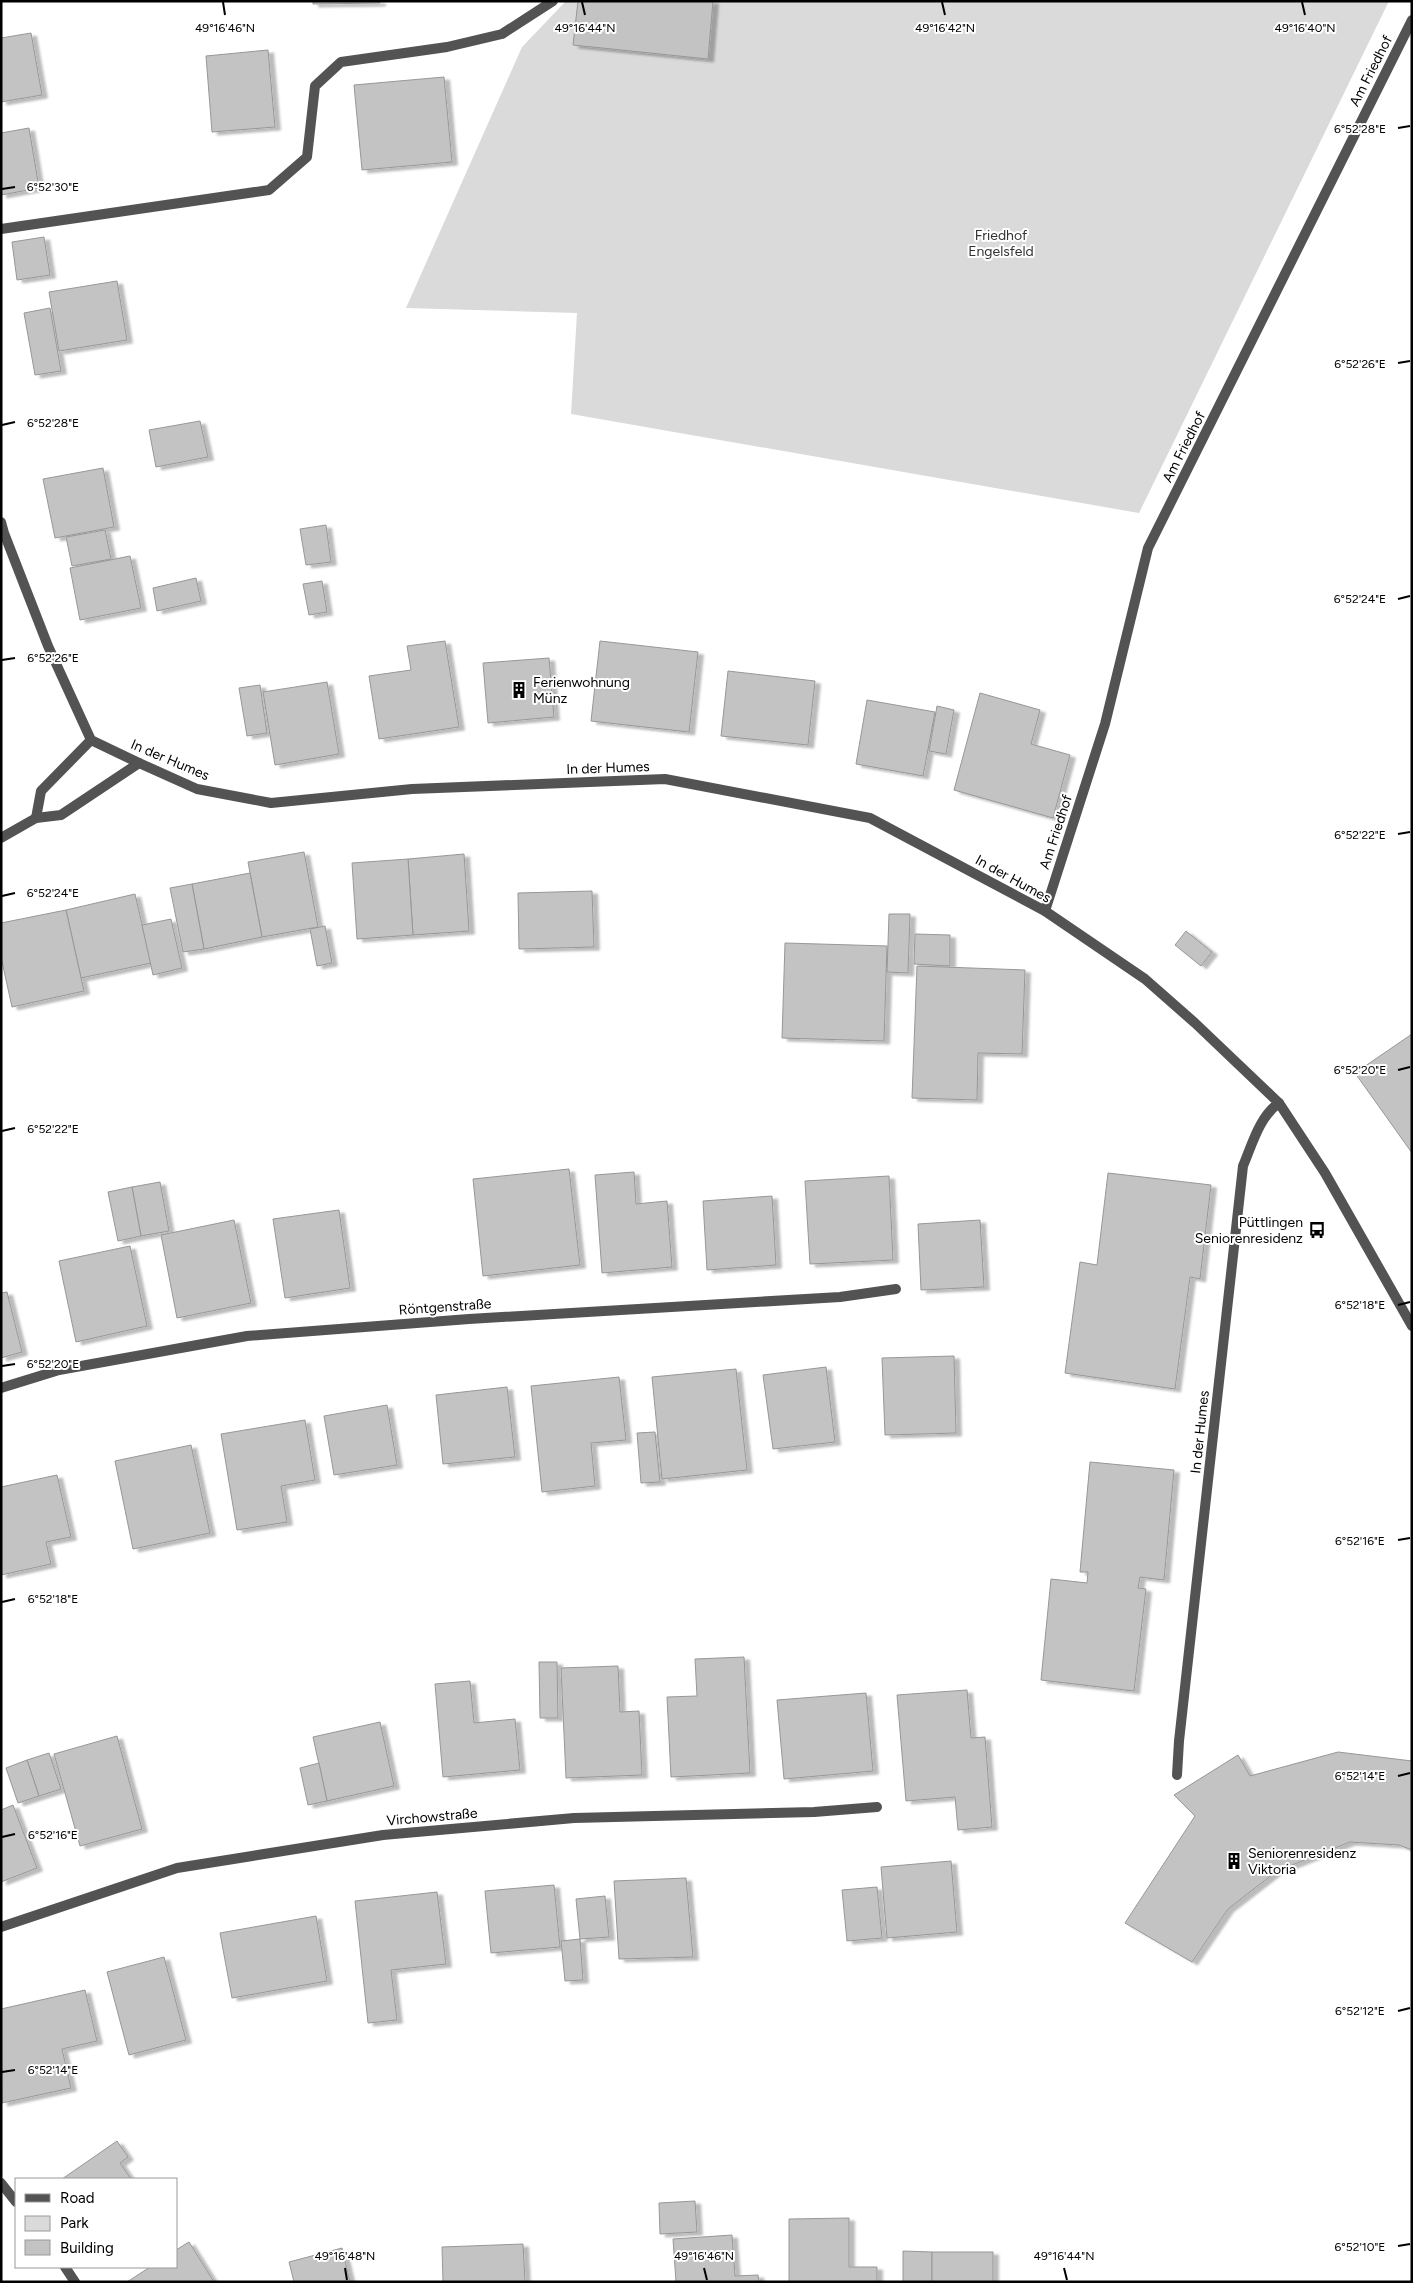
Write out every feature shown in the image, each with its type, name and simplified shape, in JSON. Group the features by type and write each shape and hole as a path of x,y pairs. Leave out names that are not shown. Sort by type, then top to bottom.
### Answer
{"street":[{"path":"1,229 269,190 307,156 314,86 340,62 447,47 502,34 553,1"},
{"name":"Am Friedhof","path":"1045,911 1105,724 1148,548 1412,20"},
{"path":"1,522 48,646 91,740 41,790 36,818"},
{"name":"In der Humes","path":"91,740 197,789 271,803 412,789 665,779 870,818 1045,911 1145,980 1195,1024 1279,1103 1324,1173 1412,1326"},
{"path":"1,838 36,818 61,816 139,763"},
{"name":"In der Humes","path":"1177,1775 1180,1732 1244,1166 1259,1128 1270,1109 1279,1103"},
{"name":"Röntgenstraße","path":"1,1388 59,1370 247,1336 479,1318 840,1297 896,1289"},
{"name":"Virchowstraße","path":"1,1927 177,1868 383,1836 574,1818 814,1812 877,1807"},
{"path":"1,2183 15,2201"},
{"path":"66,2268 75,2282"}],"green space":[{"name":"Friedhof Engelsfeld","path":"566,1 1389,1 1139,513 571,414 577,313 406,308 522,47"}],"building":[{"path":"313,1 380,1 380,3 313,4"},
{"path":"578,1 713,1 708,59 573,45"},
{"path":"31,33 42,95 1,102 1,38"},
{"path":"268,50 275,127 212,132 206,56"},
{"path":"444,77 452,162 362,170 354,85"},
{"path":"29,128 39,188 1,195 1,133"},
{"path":"44,237 50,275 17,280 12,242"},
{"path":"117,281 127,340 59,351 49,292"},
{"path":"50,308 61,371 35,375 24,313"},
{"path":"200,421 208,457 156,467 149,430"},
{"path":"103,468 114,527 55,538 43,479"},
{"path":"326,525 331,562 306,565 300,529"},
{"path":"105,530 111,559 72,566 66,537"},
{"path":"130,556 141,608 80,620 70,568"},
{"path":"196,578 201,601 157,611 153,588"},
{"path":"322,581 327,612 309,615 303,584"},
{"path":"445,641 459,727 379,739 369,676 411,670 407,646"},
{"path":"600,641 698,652 689,732 591,721"},
{"name":"Ferienwohnung Münz","path":"549,658 554,717 488,723 483,663"},
{"path":"728,671 815,681 808,745 721,736"},
{"path":"327,682 339,754 275,765 263,692"},
{"path":"260,685 267,733 247,736 239,688"},
{"path":"980,693 1040,710 1031,744 1070,755 1053,818 954,790"},
{"path":"867,700 935,712 923,776 856,764"},
{"path":"937,706 954,710 946,754 929,751"},
{"path":"304,852 318,927 262,937 248,862"},
{"path":"464,854 469,931 413,935 408,859"},
{"path":"408,859 413,935 357,939 352,863"},
{"path":"250,873 262,937 204,949 192,884"},
{"path":"192,884 204,949 183,952 170,888"},
{"path":"592,891 594,947 519,949 518,893"},
{"path":"135,894 151,963 81,978 66,910"},
{"path":"66,910 84,991 12,1007 1,957 1,923"},
{"path":"889,914 910,914 908,973 887,972"},
{"path":"171,919 182,968 153,975 142,925"},
{"path":"325,926 332,963 317,966 310,929"},
{"path":"1186,931 1212,952 1201,966 1175,945"},
{"path":"915,934 950,935 950,966 914,964"},
{"path":"785,943 887,946 884,1041 782,1038"},
{"path":"917,966 1025,970 1022,1054 978,1053 977,1100 912,1098"},
{"path":"1412,1034 1412,1153 1355,1073"},
{"path":"569,1169 580,1265 483,1276 473,1179"},
{"path":"634,1172 636,1204 667,1201 672,1267 602,1273 595,1175"},
{"path":"1108,1173 1211,1185 1200,1279 1190,1277 1175,1389 1065,1373 1080,1262 1097,1265"},
{"path":"889,1176 893,1260 810,1264 805,1181"},
{"path":"160,1182 169,1231 141,1236 132,1187"},
{"path":"132,1187 141,1236 118,1241 108,1192"},
{"path":"772,1196 776,1265 707,1270 703,1201"},
{"path":"339,1210 350,1288 285,1298 273,1219"},
{"path":"234,1220 251,1303 177,1318 161,1235"},
{"path":"980,1220 984,1287 921,1290 918,1224"},
{"path":"130,1246 147,1326 76,1342 59,1261"},
{"path":"7,1292 22,1352 1,1358 1,1293"},
{"path":"954,1356 956,1433 885,1435 882,1358"},
{"path":"826,1367 835,1442 773,1449 763,1375"},
{"path":"736,1369 747,1470 662,1479 652,1377"},
{"path":"619,1377 626,1440 591,1443 595,1486 542,1492 531,1386"},
{"path":"507,1387 515,1457 443,1464 436,1395"},
{"path":"387,1405 397,1465 334,1475 324,1416"},
{"path":"305,1420 315,1480 281,1486 287,1522 237,1530 221,1434"},
{"path":"655,1432 660,1482 641,1483 637,1433"},
{"path":"191,1445 210,1533 133,1549 115,1461"},
{"path":"1090,1462 1174,1470 1164,1580 1140,1577 1138,1588 1146,1589 1134,1691 1041,1680 1051,1579 1087,1583 1088,1572 1080,1572"},
{"path":"57,1475 71,1537 46,1542 51,1564 1,1575 1,1487"},
{"path":"744,1657 750,1773 671,1777 667,1697 697,1696 695,1659"},
{"path":"539,1662 557,1662 558,1718 540,1718"},
{"path":"618,1666 620,1712 639,1711 642,1775 566,1778 561,1668"},
{"path":"470,1681 474,1723 515,1719 520,1770 443,1777 435,1684"},
{"path":"967,1690 971,1738 985,1737 992,1827 958,1830 955,1797 906,1801 897,1695"},
{"path":"866,1693 873,1771 784,1779 777,1700"},
{"path":"380,1722 394,1786 327,1801 313,1737"},
{"path":"117,1736 142,1829 80,1846 54,1754"},
{"name":"Seniorenresidenz Viktoria","path":"1338,1752 1412,1761 1412,1850 1399,1845 1350,1842 1277,1871 1228,1909 1192,1962 1125,1923 1195,1816 1174,1795 1238,1755 1250,1776"},
{"path":"49,1753 61,1789 39,1796 27,1760"},
{"path":"27,1760 39,1796 18,1803 6,1768"},
{"path":"319,1763 327,1801 308,1805 300,1768"},
{"path":"13,1805 37,1868 1,1882 1,1810"},
{"path":"951,1861 957,1932 887,1938 881,1867"},
{"path":"686,1878 693,1957 619,1959 614,1881"},
{"path":"554,1885 560,1947 491,1953 485,1891"},
{"path":"877,1887 882,1938 847,1941 842,1890"},
{"path":"437,1892 446,1964 391,1970 397,2020 368,2023 355,1901"},
{"path":"605,1896 609,1937 580,1939 576,1899"},
{"path":"316,1916 327,1981 232,1998 220,1933"},
{"path":"580,1939 583,1980 565,1981 561,1941"},
{"path":"164,1957 186,2040 129,2055 107,1972"},
{"path":"85,1990 97,2041 62,2049 71,2088 2,2103 1,2009"},
{"path":"117,2141 128,2157 120,2163 130,2178 63,2178"},
{"path":"695,2201 697,2232 660,2234 659,2203"},
{"path":"849,2218 849,2267 877,2267 877,2282 789,2282 789,2219"},
{"path":"732,2235 735,2276 758,2275 759,2282 676,2282 673,2239"},
{"path":"189,2242 214,2282 127,2282 148,2268 178,2268 178,2249"},
{"path":"523,2244 525,2282 443,2282 442,2247"},
{"path":"342,2248 350,2282 294,2282 289,2262"},
{"path":"903,2251 932,2252 932,2282 903,2282"},
{"path":"932,2252 993,2252 993,2282 932,2282"}],"place":[{"name":"Ferienwohnung Münz","path":"519,690"},
{"name":"Püttlingen Seniorenresidenz","path":"1317,1230"},
{"name":"Seniorenresidenz Viktoria","path":"1234,1861"}]}
